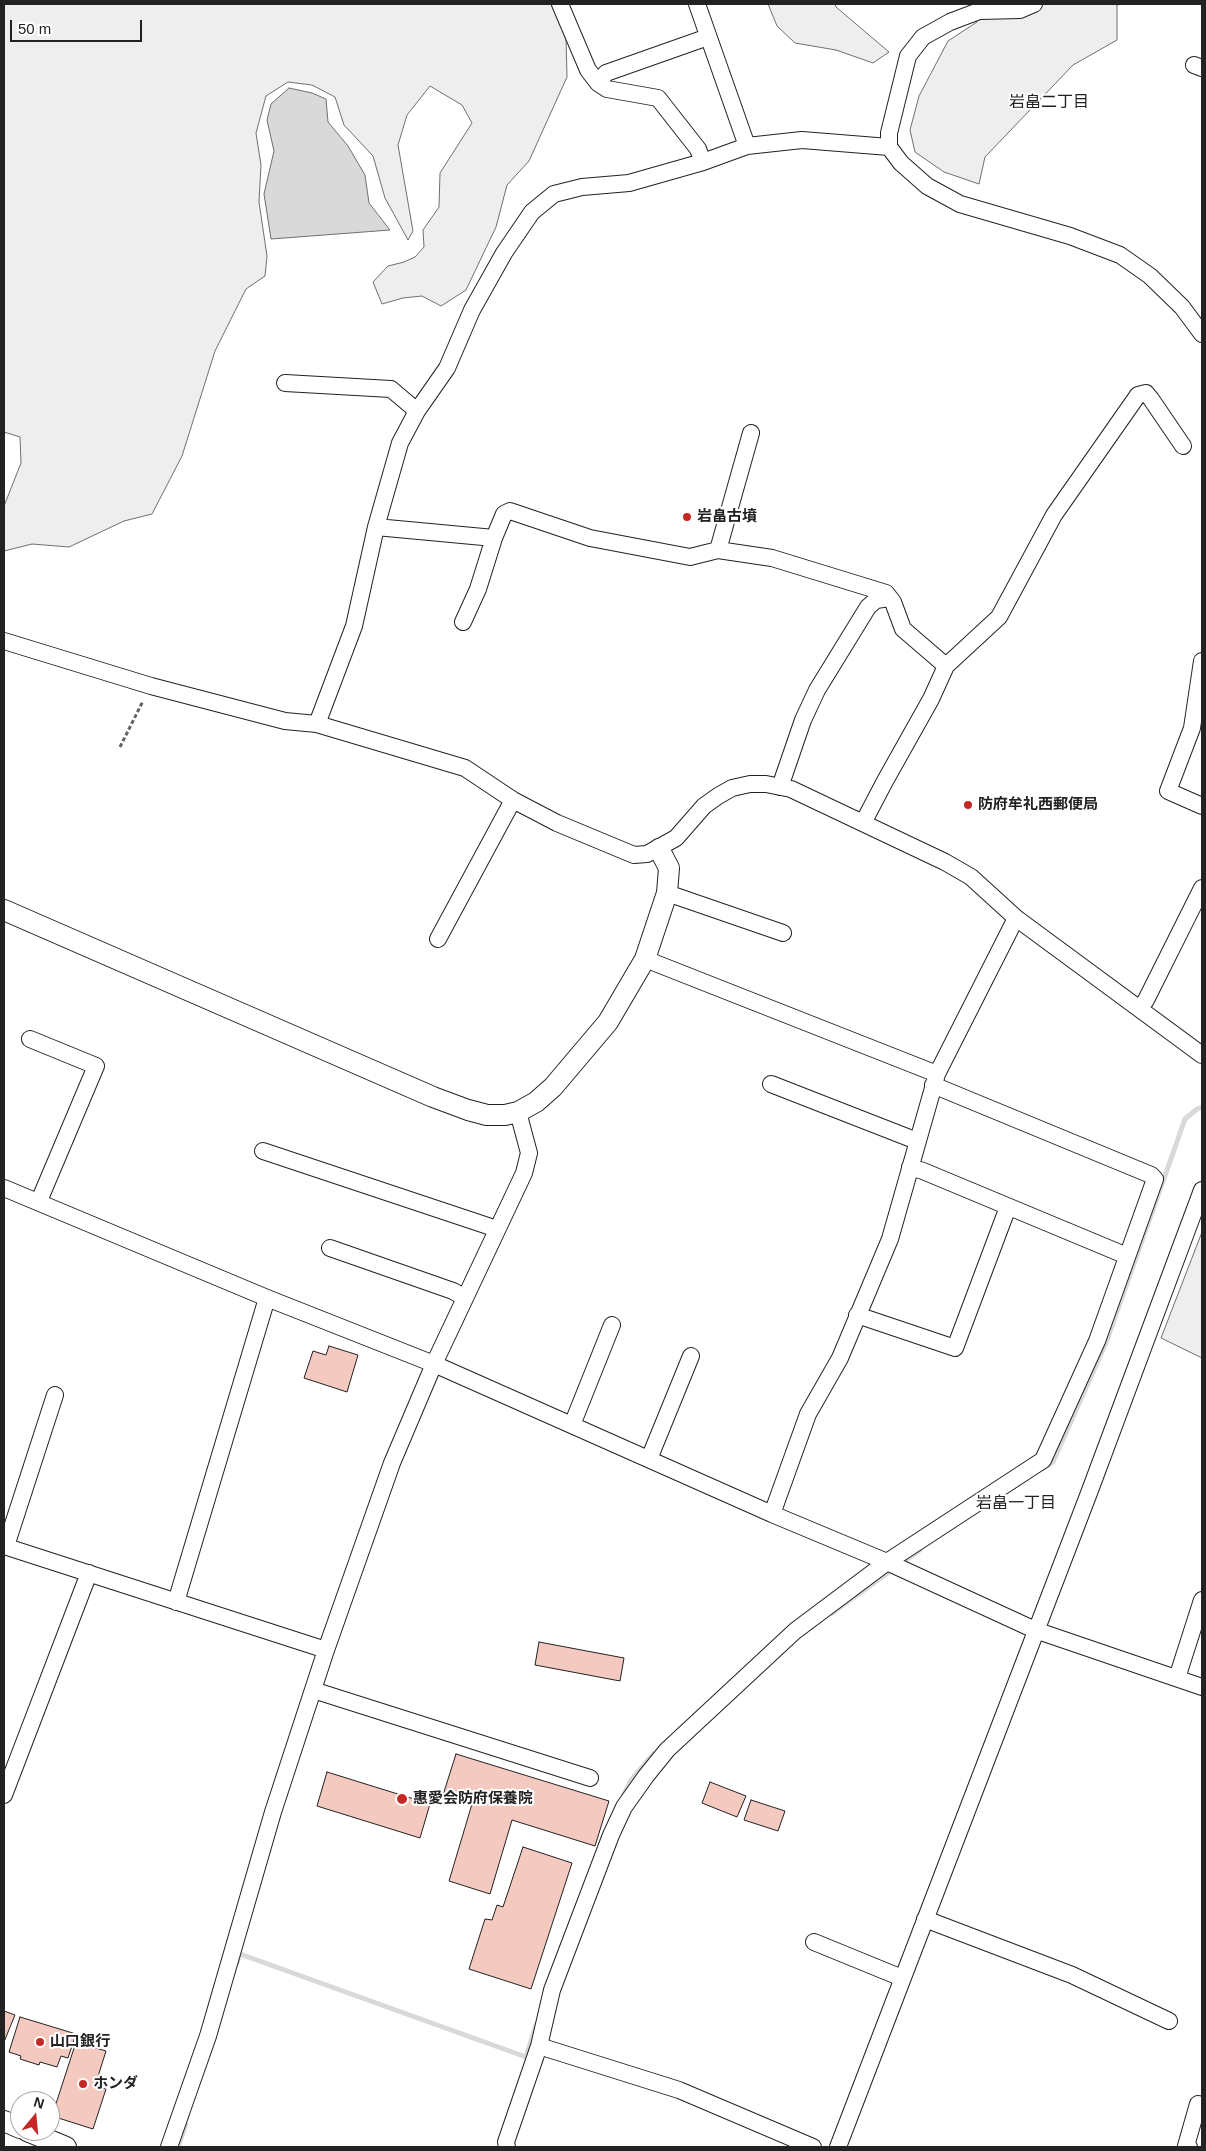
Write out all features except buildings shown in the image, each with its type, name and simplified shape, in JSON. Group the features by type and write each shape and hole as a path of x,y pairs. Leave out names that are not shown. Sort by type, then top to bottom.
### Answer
{"street":[{"path":"560,4 588,70 598,83 607,89 658,98 698,149 703,162"},
{"path":"697,4 747,146"},
{"path":"1034,4 1020,10 979,11 950,22 923,37 908,56 889,133 889,147 900,163 927,186 960,204 1070,236 1120,255 1150,276 1182,307 1202,332"},
{"path":"598,83 606,73 708,37"},
{"path":"317,724 354,626 376,527 400,443 417,411 447,368 472,310 504,254 532,212 554,194 582,187 629,183 703,162 747,146 802,140 889,147"},
{"path":"284,382 391,389 417,411"},
{"path":"863,823 884,781 931,699 946,666 998,617 1054,515 1138,395 1146,393 1183,446"},
{"path":"718,550 751,433"},
{"path":"464,622 478,588 494,538 504,514 510,511 590,538 690,558 718,550 772,558 886,593 903,629 946,666"},
{"path":"376,527 494,538"},
{"path":"780,787 817,690 868,606 876,600 890,598"},
{"path":"4,642 151,686 284,721 317,724 465,768 512,800 557,823 634,855 647,854 660,849 676,838 704,806 732,788 750,784 766,784 791,790 945,862 971,877 1016,918 1202,1055"},
{"path":"1202,662 1192,728 1168,791 1202,806"},
{"path":"438,939 512,800"},
{"path":"4,910 433,1097 487,1114 505,1115 518,1112 536,1102 553,1087 608,1022 645,959 667,893 669,868 660,849"},
{"path":"1140,1008 1146,1000 1202,888"},
{"path":"667,893 782,933"},
{"path":"772,1514 808,1414 840,1358 890,1239 935,1080 1016,918"},
{"path":"506,2147 506,2142 539,2046 552,1990 611,1835 624,1807 667,1750 795,1631 887,1562 1043,1460 1050,1450 1097,1341 1155,1179 1151,1175 935,1080 645,959"},
{"path":"30,1039 96,1066 39,1201"},
{"path":"771,1084 917,1141"},
{"path":"169,2147 208,2036 273,1812 326,1650 392,1463 434,1364 524,1173 528,1153 518,1112"},
{"path":"263,1151 497,1229"},
{"path":"910,1167 1127,1256"},
{"path":"4,1188 39,1201 267,1298 434,1364 772,1514 887,1562 1035,1630 1202,1687"},
{"path":"838,2147 1202,1190"},
{"path":"858,1315 955,1348 1008,1207"},
{"path":"330,1248 453,1291 465,1298"},
{"path":"176,1602 267,1298"},
{"path":"572,1425 612,1325"},
{"path":"649,1459 691,1356"},
{"path":"55,1396 5,1546 326,1650"},
{"path":"4,1796 89,1573"},
{"path":"1177,1678 1202,1600"},
{"path":"313,1690 590,1778"},
{"path":"925,1919 1072,1975 1169,2021"},
{"path":"814,1942 902,1978"},
{"path":"539,2046 679,2090 813,2147"},
{"path":"1189,2147 1186,2146 1198,2104"},
{"path":"51,2141 66,2147"}],"path":[{"path":"120,747 151,686"}],"shaded area":[{"path":"4,4 551,4 566,38 567,77 529,161 507,185 496,227 466,290 441,306 422,296 403,298 382,304 373,282 388,266 415,257 424,247 423,230 439,207 440,173 472,123 462,105 430,86 407,115 398,145 413,231 408,240 385,198 373,156 344,125 335,97 312,85 288,82 266,96 256,133 261,165 259,202 267,256 265,276 246,289 215,351 182,456 152,514 124,521 69,547 32,544 4,551 4,506 21,463 20,437 4,432"},
{"path":"768,4 835,4 836,7 889,52 873,63 836,50 795,43 777,26"},
{"path":"978,4 1122,4 1117,5 1117,40 1073,65 985,157 979,184 944,172 915,152 910,130 919,96 948,41 977,22"},
{"path":"289,88 312,93 326,99 328,122 348,146 365,175 369,203 390,230 271,239 264,194 274,151 267,120 271,104"},
{"path":"1202,1232 1202,1358 1161,1338"}],"waterway":[{"path":"1044,1468 1053,1462 1106,1343 1185,1119 1202,1107"},
{"path":"832,1613 920,1550"},
{"path":"623,1796 631,1780 653,1754"},
{"path":"237,1963 240,1954 526,2057 536,2025"},
{"path":"178,2147 186,2124"}],"place":[{"name":"岩畠古墳","path":"687,517"},
{"name":"防府牟礼西郵便局","path":"968,805"},
{"name":"惠愛会防府保養院","path":"402,1799"},
{"name":"山口銀行","path":"40,2042"},
{"name":"ホンダ","path":"83,2084"}],"district":[{"name":"岩畠二丁目","path":"1049,103"},
{"name":"岩畠一丁目","path":"1016,1504"}]}
